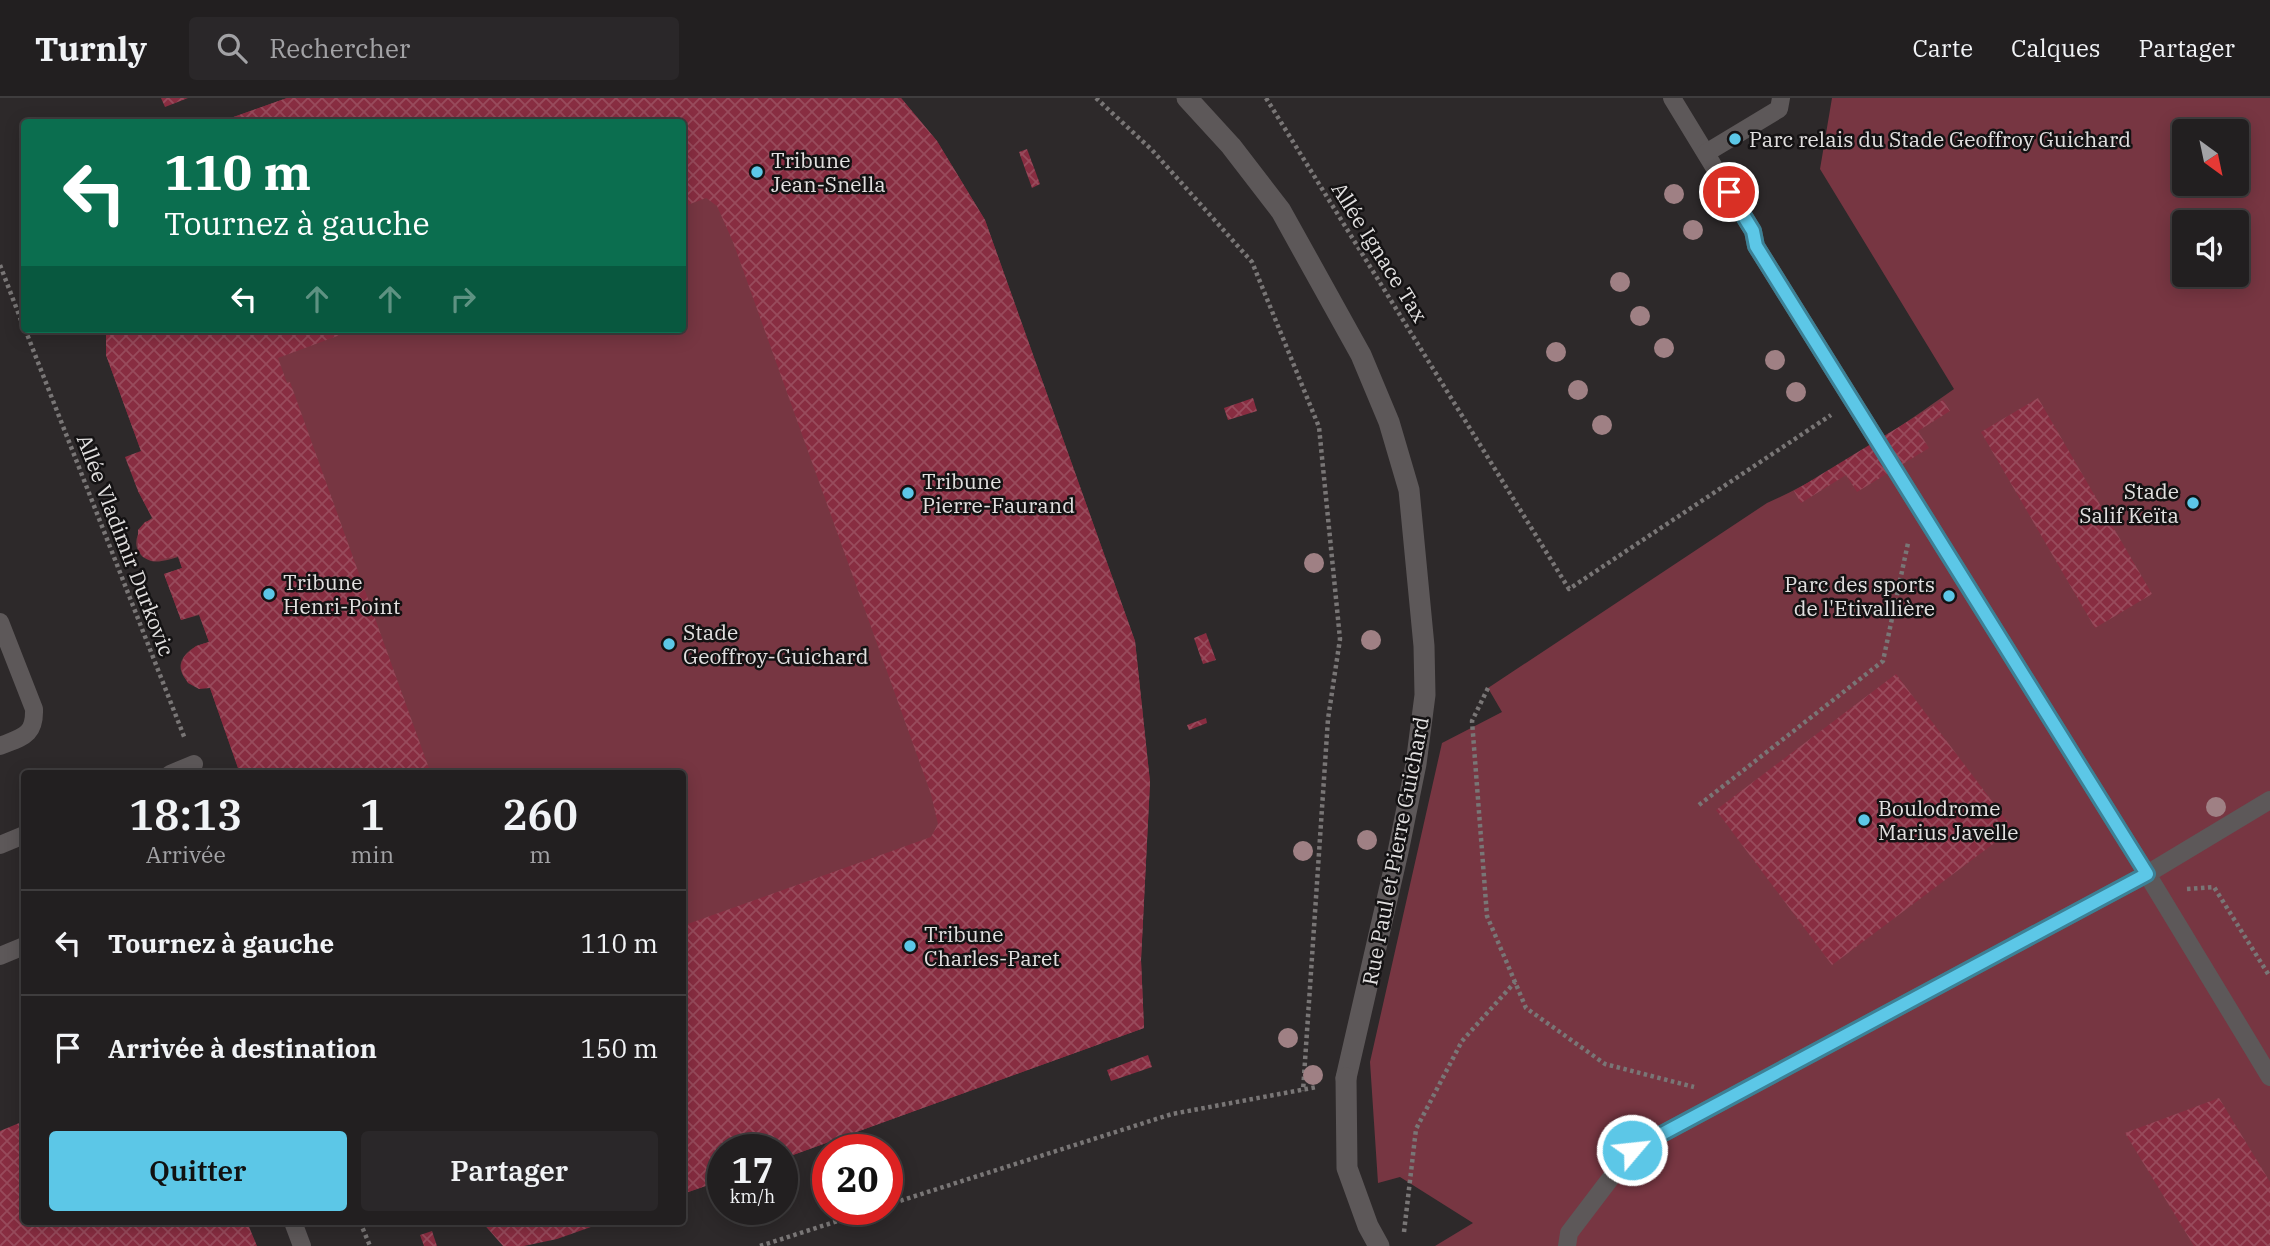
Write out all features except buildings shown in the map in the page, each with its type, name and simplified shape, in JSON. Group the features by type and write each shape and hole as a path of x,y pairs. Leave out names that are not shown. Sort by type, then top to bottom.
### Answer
{"street":[{"name":"Rue Paul et Pierre Guichard","path":"1187,98 1231,146 1281,211 1362,355 1389,422 1409,491 1424,646 1425,695 1416,764 1398,852 1346,1078 1347,1168 1368,1226 1379,1246"}],"lane":[{"path":"1672,98 1753,231 1756,246 2147,874 2270,1077"},
{"path":"1706,153 1779,109 1781,98"},
{"path":"0,622 34,709 35,724 30,732 0,746"},
{"path":"180,770 194,764"},
{"path":"1567,1246 1569,1233 1632,1150 2147,874 2270,800"},
{"path":"0,845 21,836"},
{"path":"0,956 21,947"},
{"path":"294,1225 303,1246"}],"path":[{"path":"1096,98 1152,150 1252,262 1319,427 1340,639 1328,719 1303,1091"},
{"name":"Allée Ignace Tax","path":"1266,98 1569,589 1852,401"},
{"name":"Allée Vladimir Durkovic","path":"0,265 21,319"},
{"name":"Allée Vladimir Durkovic","path":"27,333 194,764"},
{"path":"1699,805 1883,661 1916,505"},
{"path":"1488,688 1472,721 1487,916 1526,1009 1605,1064 1732,1097"},
{"path":"2158,892 2214,887 2270,977"},
{"path":"1368,1226 1404,1235 1416,1129 1462,1041 1515,982"},
{"path":"903,1200 1172,1114 1303,1091 1346,1078"},
{"path":"361,1225 370,1246"},
{"path":"760,1246 825,1225"}],"shaded area":[{"name":"Stade Geoffroy-Guichard","path":"287,98 901,98 937,141 985,220 1135,641 1150,782 1141,960 1144,1028 851,1134 812,1134 812,1148 798,1153 798,1134 707,1134 707,1186 686,1193 686,770 239,770 210,688 189,682 181,672 183,659 188,652 209,642 199,615 181,620 164,574 182,568 178,557 151,561 143,557 137,546 138,533 152,518 138,491 141,451 106,355 106,333 686,333 686,119 228,119"},
{"name":"Parc des sports de l'Etivallière","path":"1832,98 2270,98 2270,1246 1435,1246 1473,1223 1400,1177 1378,1183 1370,1062 1442,743 1502,712 1488,688 1767,503 1839,465 1954,389 1820,169"}],"place":[{"name":"Parc relais du Stade Geoffroy Guichard","path":"1735,139"},
{"name":"Tribune Jean-Snella","path":"757,172"},
{"name":"Tribune Pierre-Faurand","path":"908,493"},
{"name":"Stade Salif Keïta","path":"2193,503"},
{"name":"Tribune Henri-Point","path":"269,594"},
{"name":"Parc des sports de l'Etivallière","path":"1949,596"},
{"name":"Stade Geoffroy-Guichard","path":"669,644"},
{"name":"Boulodrome Marius Javelle","path":"1864,820"},
{"name":"Tribune Charles-Paret","path":"910,946"}],"route":[{"path":"1632,1150 2147,874 1874,439 1756,246 1753,231 1729,192"}]}
